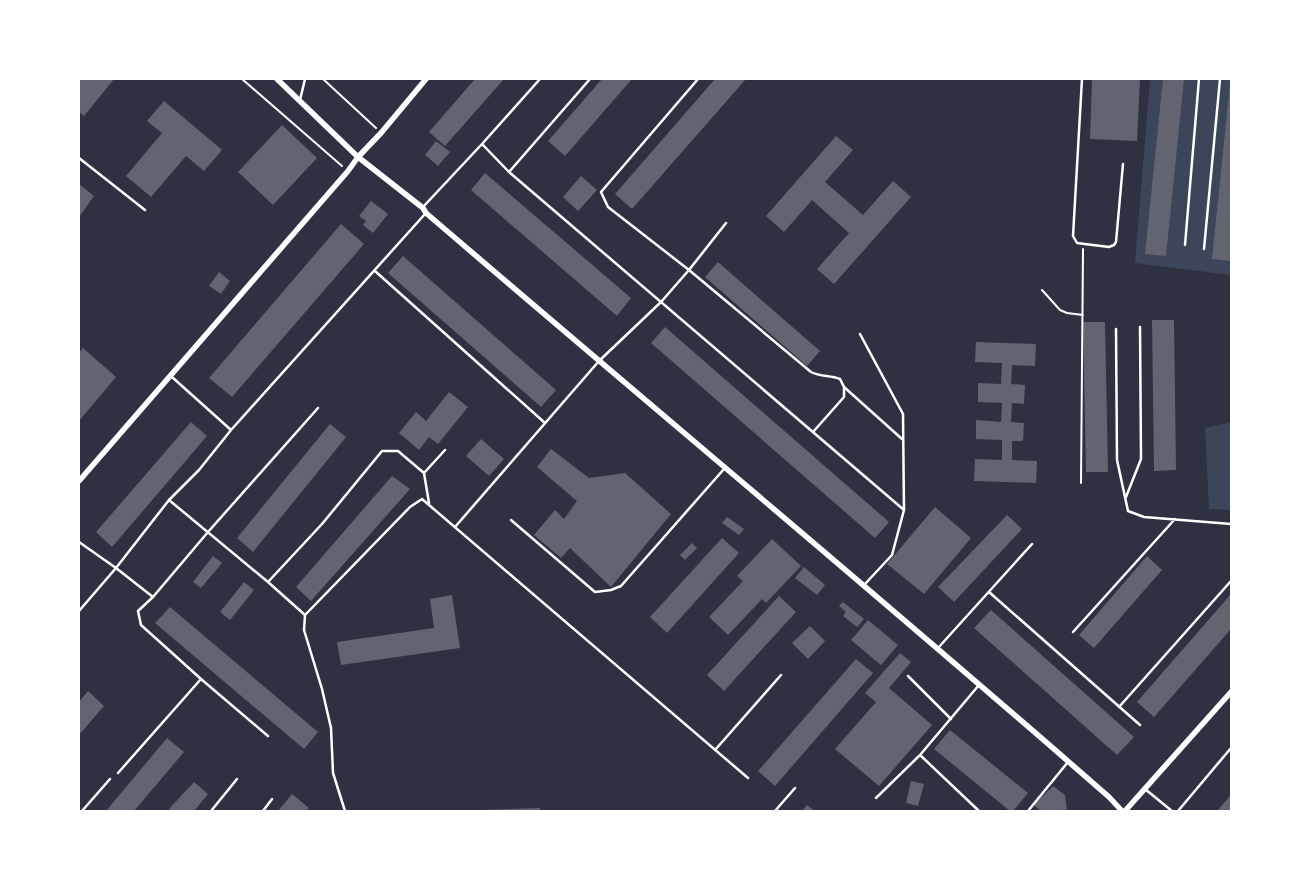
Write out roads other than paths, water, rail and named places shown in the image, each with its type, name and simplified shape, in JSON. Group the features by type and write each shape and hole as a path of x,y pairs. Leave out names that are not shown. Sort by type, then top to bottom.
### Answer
{"street":[{"path":"276,79 358,157 424,210 938,648 1124,811 1146,789 1231,692"},
{"path":"79,481 426,79"}],"lane":[{"path":"300,101 305,79"},
{"path":"79,612 169,500 199,470 231,430 374,270 424,210 540,79"},
{"path":"509,172 590,79"},
{"path":"698,79 601,192 608,207 689,270 811,372 819,376 832,376 840,379 844,387 903,440"},
{"path":"1082,79 1073,236 1076,243 1109,247 1116,242 1123,164"},
{"path":"1185,245 1199,79"},
{"path":"1204,249 1220,79"},
{"path":"482,144 509,172 904,510"},
{"path":"79,158 145,210"},
{"path":"455,527 599,361 662,302 726,223"},
{"path":"374,270 545,423"},
{"path":"1125,498 1141,459 1140,327"},
{"path":"1116,329 1117,460 1128,511 1144,516 1231,524"},
{"path":"860,334 903,414 904,510 892,555 864,585"},
{"path":"171,376 231,430"},
{"path":"813,432 844,397 844,387"},
{"path":"268,736 140,625 138,611 318,408"},
{"path":"424,473 445,450"},
{"path":"268,582 322,524 382,451 398,451 424,473 429,505"},
{"path":"511,520 594,592 611,590 622,586 725,468"},
{"path":"346,811 333,773 331,728 322,689 304,630 305,615 410,507 422,499 748,778"},
{"path":"169,500 305,615"},
{"path":"1073,632 1175,519"},
{"path":"79,542 152,597"},
{"path":"938,648 1032,544"},
{"path":"1119,707 1231,581"},
{"path":"989,592 1140,725"},
{"path":"714,750 781,675"},
{"path":"908,676 951,719"},
{"path":"118,773 201,679"},
{"path":"876,798 920,755 980,684"},
{"path":"1178,811 1231,748"},
{"path":"920,755 979,811"},
{"path":"1028,811 1069,761"},
{"path":"82,811 110,779"},
{"path":"211,811 237,780"},
{"path":"775,811 795,788"},
{"path":"1146,789 1172,811"},
{"path":"263,811 272,799"}]}
